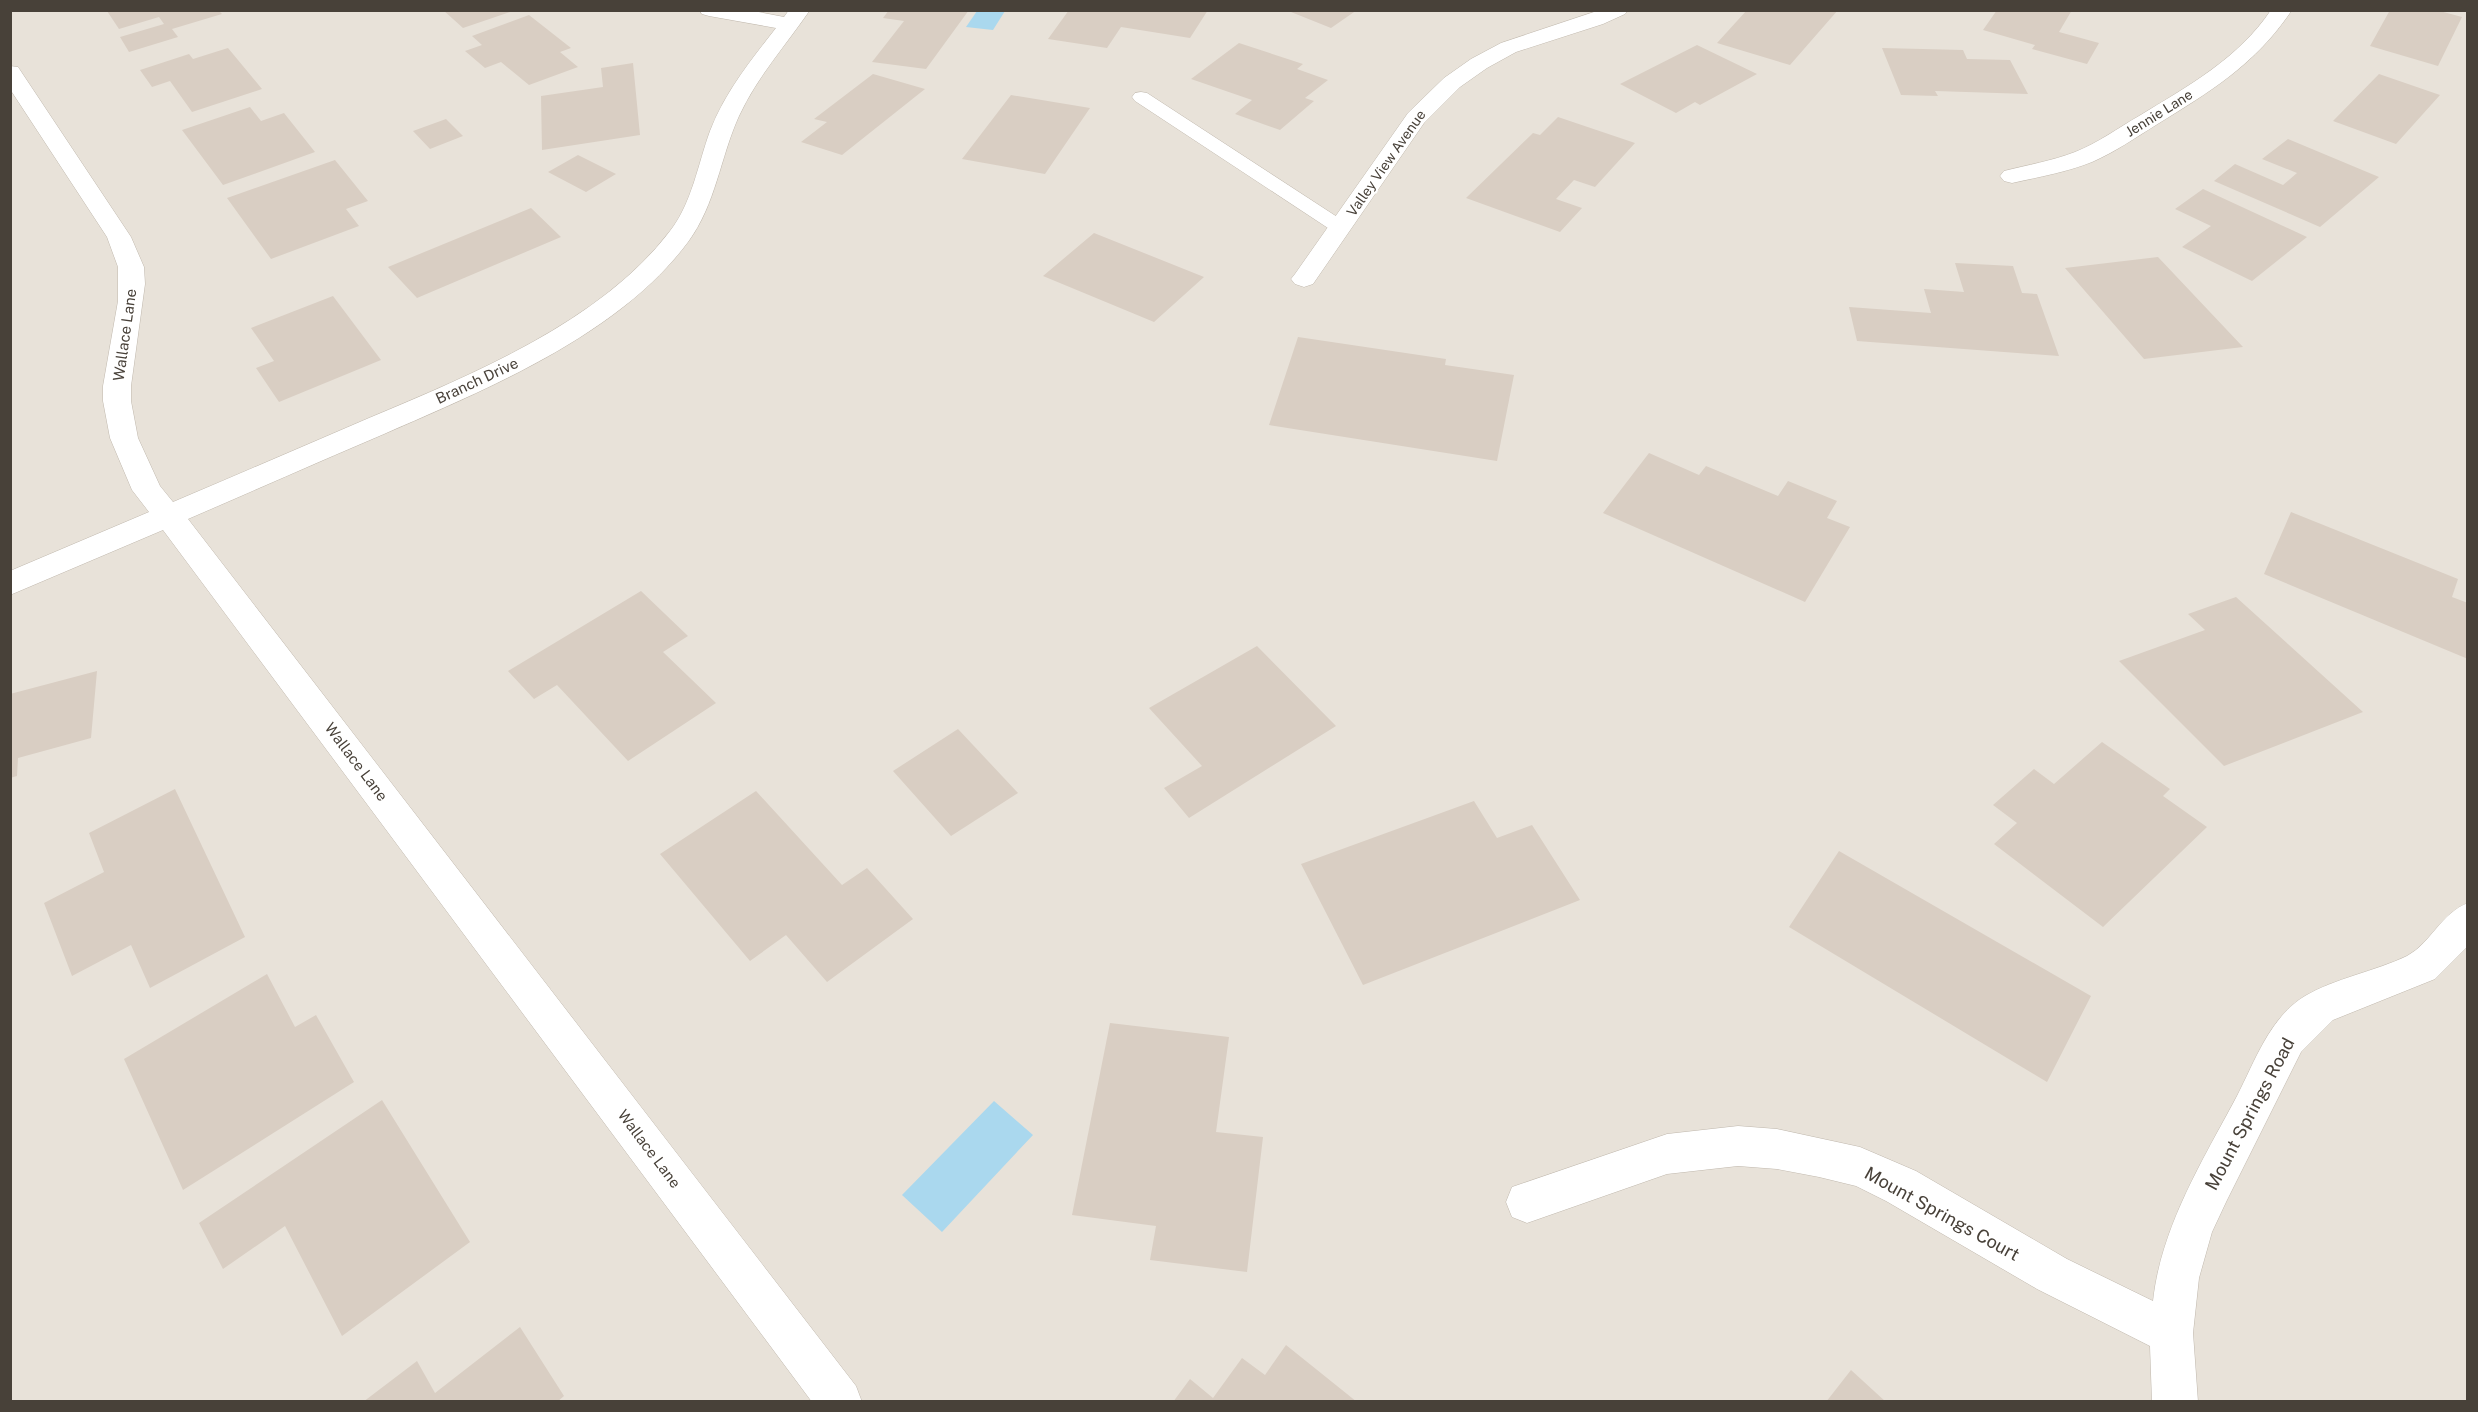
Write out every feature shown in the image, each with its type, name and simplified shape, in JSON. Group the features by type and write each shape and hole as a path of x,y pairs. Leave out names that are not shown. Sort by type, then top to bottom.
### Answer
{"street":[{"path":"709,10 795,17"},
{"name":"Valley View Avenue","path":"1304,279 1416,118 1455,78 1502,51 1618,10"},
{"name":"Jennie Lane","path":"2012,176 2081,158 2118,139 2205,85 2242,58 2271,28 2282,10"},
{"name":"Branch Drive","path":"10,584 479,382 534,353 595,315 646,273 685,229 696,208 727,117 750,77 795,17"},
{"name":"Wallace Lane","path":"10,72 126,251 131,267 131,301 117,386 119,414 124,438 147,490 169,515 840,1401"},
{"name":"Mount Springs Road","path":"2175,1401 2170,1333 2176,1278 2192,1230 2212,1185 2287,1039 2319,1008 2422,966 2439,952 2468,919"},
{"name":"Mount Springs Court","path":"1527,1202 1667,1154 1738,1146 1777,1149 1819,1156 1860,1167 1901,1186 2052,1274 2170,1333"}],"lane":[{"path":"1141,97 1341,228"}],"shaded area":[{"path":"11,11 2467,11 2467,1401 11,1401"}],"water":[{"path":"977,11 1005,11 993,30 966,27"},
{"path":"994,1101 1033,1135 942,1232 902,1195"}],"building":[{"path":"218,10 222,14 172,29 178,37 129,52 120,37 164,24 159,17 119,29 107,11"},
{"path":"443,10 513,10 513,11 463,28"},
{"path":"889,10 969,10 926,69 872,62 904,21 883,18"},
{"path":"1069,10 1208,10 1190,38 1121,27 1107,48 1048,39"},
{"path":"1286,10 1357,10 1331,28"},
{"path":"1747,10 1838,10 1790,65 1717,43"},
{"path":"1997,10 2072,10 2059,32 2099,43 2087,64 2032,49 2035,45 1983,30"},
{"path":"2390,10 2436,10 2462,17 2438,66 2370,46"},
{"path":"529,15 571,48 560,52 578,67 529,85 501,62 485,68 465,51 482,45 472,36"},
{"path":"1239,43 1303,64 1297,69 1328,80 1305,98 1314,101 1280,130 1235,114 1252,100 1191,79"},
{"path":"1697,45 1757,74 1700,105 1695,102 1676,113 1620,84"},
{"path":"228,48 262,89 192,112 170,81 152,87 140,70 189,54 193,59"},
{"path":"1882,48 1963,50 1967,59 2010,60 2028,94 1935,91 1938,96 1901,95"},
{"path":"633,63 640,135 542,150 541,96 603,87 601,68"},
{"path":"873,74 925,89 842,155 801,142 827,122 814,119"},
{"path":"2379,74 2440,95 2396,144 2333,121"},
{"path":"1011,95 1090,108 1045,174 962,159"},
{"path":"250,107 261,121 284,113 315,152 223,185 182,130"},
{"path":"1558,117 1635,143 1595,187 1574,180 1556,199 1582,208 1560,232 1466,198 1533,133 1540,135"},
{"path":"446,119 463,136 430,149 413,131"},
{"path":"2288,139 2379,177 2320,227 2214,181 2235,164 2283,185 2297,173 2262,159"},
{"path":"578,155 616,174 586,192 548,172"},
{"path":"335,160 368,201 346,209 359,226 271,259 227,198"},
{"path":"2203,189 2307,237 2252,281 2182,247 2211,226 2175,209"},
{"path":"531,208 561,237 417,298 388,267"},
{"path":"1094,233 1204,277 1154,322 1043,276"},
{"path":"2158,257 2243,347 2144,359 2065,268"},
{"path":"1955,263 2013,266 2022,293 2037,294 2059,356 1857,341 1849,307 1931,313 1924,289 1964,292"},
{"path":"333,296 381,360 279,402 256,368 274,361 251,328"},
{"path":"1298,337 1446,359 1445,365 1514,375 1497,461 1269,425"},
{"path":"1649,453 1699,475 1706,466 1778,496 1788,481 1837,501 1827,518 1850,527 1805,602 1603,513"},
{"path":"2291,512 2458,579 2452,597 2468,603 2468,659 2264,574"},
{"path":"641,591 688,636 663,652 716,703 628,761 557,685 534,699 508,671"},
{"path":"2236,597 2363,712 2224,766 2119,661 2205,630 2188,614"},
{"path":"1257,646 1336,726 1189,818 1164,788 1202,766 1149,708"},
{"path":"97,671 91,738 18,758 17,776 10,778 10,694"},
{"path":"958,729 1018,793 951,836 893,771"},
{"path":"2102,742 2170,789 2163,796 2207,827 2103,927 1994,844 2017,823 1993,805 2034,769 2054,784"},
{"path":"175,789 245,937 150,988 131,945 72,976 44,903 104,872 89,833"},
{"path":"756,791 842,885 867,868 913,919 827,982 786,935 750,961 660,854"},
{"path":"1474,801 1497,838 1532,825 1580,900 1363,985 1301,864"},
{"path":"1839,851 2091,996 2047,1082 1789,927"},
{"path":"267,974 295,1027 316,1015 354,1082 183,1190 124,1059"},
{"path":"1110,1023 1229,1037 1216,1132 1263,1137 1247,1272 1150,1260 1156,1226 1072,1215"},
{"path":"382,1100 470,1242 342,1336 285,1226 223,1269 199,1223"},
{"path":"520,1327 564,1396 557,1402 363,1402 417,1361 435,1393"},
{"path":"1286,1345 1357,1402 1173,1402 1190,1379 1213,1398 1242,1358 1265,1375"},
{"path":"1851,1370 1886,1402 1826,1402"}]}
